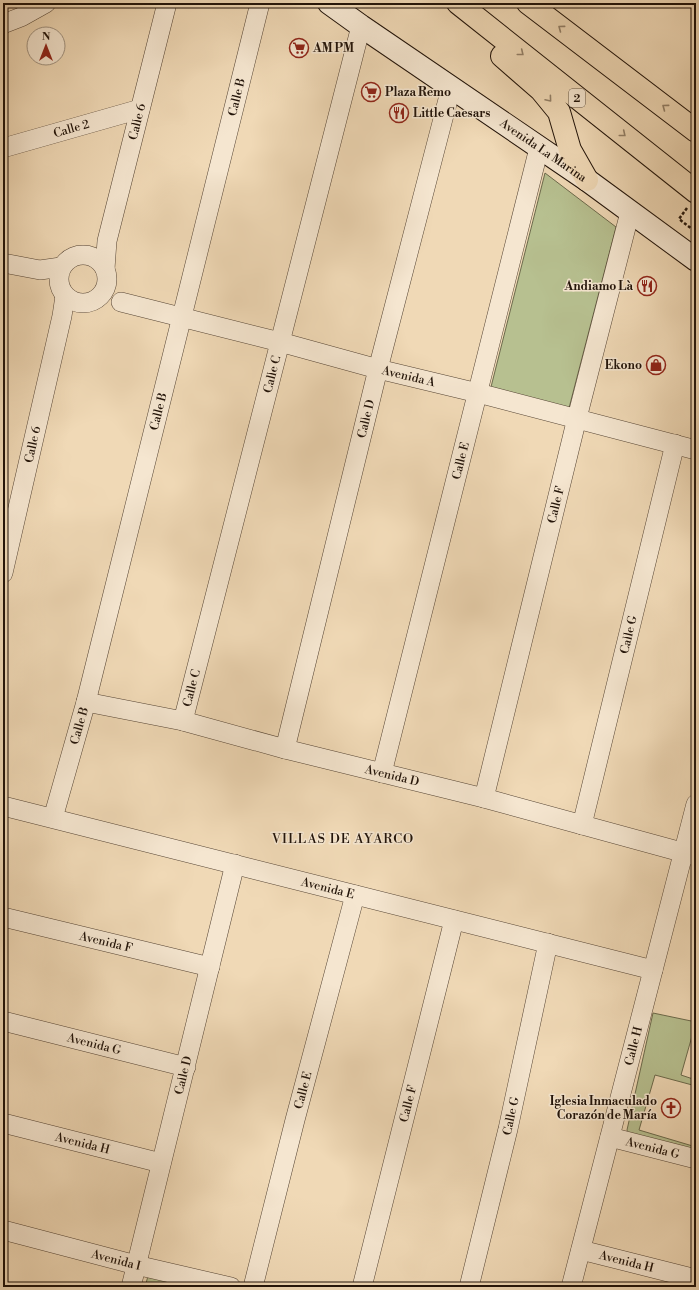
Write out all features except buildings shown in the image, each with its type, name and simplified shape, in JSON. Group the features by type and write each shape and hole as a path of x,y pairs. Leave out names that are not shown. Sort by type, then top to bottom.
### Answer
{"highway":[{"path":"452,3 479,36 541,90 559,112 570,150 587,180"},
{"name":"2","path":"458,3 696,192"},
{"path":"528,3 696,130"}],"street":[{"path":"3,24 21,17 45,3"},
{"name":"Calle 6","path":"105,269 107,241 167,3"},
{"name":"Calle B","path":"53,818 86,702 260,3"},
{"name":"Avenida La Marina","path":"329,3 587,180 696,260"},
{"name":"Calle C","path":"182,721 361,26"},
{"name":"Calle D","path":"285,750 378,369 451,88"},
{"name":"Calle 2","path":"3,148 140,109"},
{"name":"Calle E","path":"382,773 539,148"},
{"name":"Calle F","path":"484,798 577,418 630,212"},
{"path":"88,255 107,241"},
{"path":"40,270 67,295 85,303 93,301 99,297 107,284 105,269 101,263 88,255 72,257 66,261 61,267 58,280 67,295"},
{"path":"3,263 40,270 61,267"},
{"name":"Calle 6","path":"3,573 67,295"},
{"name":"Avenida A","path":"121,302 280,342 378,369 577,418 696,450"},
{"name":"Calle G","path":"582,825 675,444"},
{"name":"Avenida D","path":"86,702 182,721 285,750 484,798 690,854"},
{"name":"Calle H","path":"571,1287 653,970 690,854 696,804"},
{"name":"Avenida E","path":"3,806 653,970"},
{"name":"Calle D","path":"131,1287 235,864"},
{"name":"Calle E","path":"253,1287 295,1120 355,894"},
{"name":"Avenida F","path":"3,917 210,967"},
{"name":"Calle F","path":"362,1287 454,920"},
{"name":"Calle G","path":"469,1287 508,1129 548,943"},
{"name":"Avenida G","path":"3,1021 186,1066"},
{"name":"Avenida H","path":"3,1123 161,1163"},
{"name":"Avenida G","path":"610,1137 696,1159"},
{"name":"Avenida I","path":"3,1230 136,1265 231,1287"},
{"name":"Avenida H","path":"581,1250 696,1279"}],"path":[{"path":"680,220 696,232"}],"green space":[{"path":"545,173 616,227 569,408 491,387"},
{"path":"653,1013 696,1022 681,1075 696,1080 696,1086 655,1075 639,1130 696,1147 696,1154 628,1134 627,1130"},
{"path":"148,1276 193,1287 145,1287"}],"place":[{"name":"AM PM","path":"299,48"},
{"name":"Plaza Remo","path":"371,92"},
{"name":"Little Caesars","path":"399,113"},
{"name":"Andiamo Là","path":"647,286"},
{"name":"Ekono","path":"656,365"},
{"name":"Iglesia Inmaculado Corazón de María","path":"671,1108"}],"district":[{"name":"VILLAS DE AYARCO","path":"343,838"}]}
